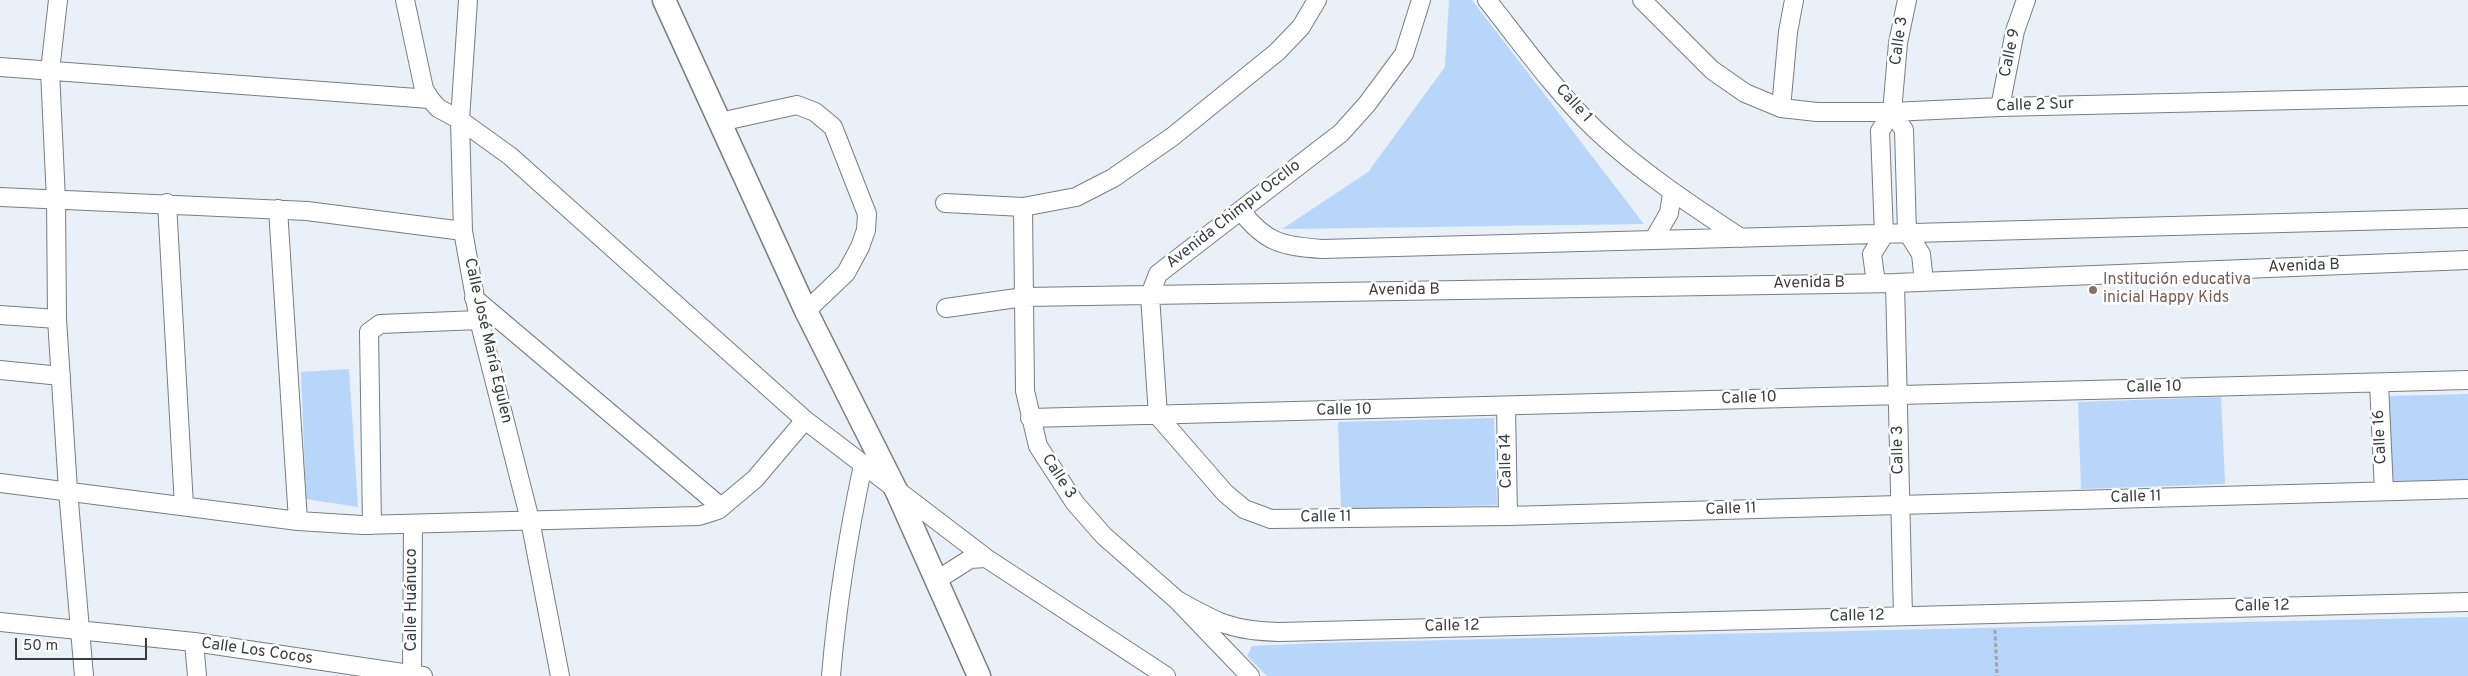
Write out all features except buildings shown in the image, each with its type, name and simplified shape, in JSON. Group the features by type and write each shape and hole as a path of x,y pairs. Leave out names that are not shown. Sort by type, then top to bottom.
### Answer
{"street":[{"path":"58,0 50,71 56,200 57,319 68,490 84,676"},
{"path":"405,0 424,89 438,108 460,120 510,156 805,420 986,558 1166,676"},
{"name":"Calle José María Egulen","path":"468,0 460,120 462,231 479,320 530,520 560,676"},
{"path":"664,0 806,311 898,492 979,676"},
{"path":"945,203 1023,207 1076,197 1113,178 1172,137 1277,52 1301,27 1317,0"},
{"name":"Avenida Chimpu Occllo","path":"1150,295 1158,274 1341,133 1367,104 1404,54 1421,0"},
{"name":"Calle 1","path":"1488,0 1540,67 1597,131 1672,194 1741,238"},
{"name":"Calle 2 Sur","path":"1642,0 1712,70 1745,92 1780,108 1817,112 1892,112 2000,107 2468,96"},
{"path":"1780,108 1788,32 1794,0"},
{"name":"Calle 3","path":"1884,234 1880,131 1892,112 1898,43 1907,0"},
{"name":"Calle 9","path":"2000,107 2015,31 2026,0"},
{"path":"0,67 430,99"},
{"path":"720,122 798,105 815,112 833,127 867,214 866,230 860,247 846,273 806,311"},
{"path":"1892,112 1904,130 1907,232 1921,254 1924,282"},
{"path":"1654,239 1669,213 1672,194"},
{"path":"0,197 278,209 462,231"},
{"path":"167,203 184,506"},
{"name":"Calle 3","path":"1023,207 1025,391 1038,446 1075,503 1104,536 1177,600 1238,669"},
{"path":"278,209 298,521"},
{"path":"1241,211 1256,230 1274,240 1296,247 1322,249 2468,218"},
{"path":"1876,283 1872,254 1884,234"},
{"name":"Avenida B","path":"1150,295 1895,283 2468,260"},
{"name":"Calle 3","path":"1895,283 1903,616"},
{"path":"946,308 1024,297 1150,295 1158,416"},
{"path":"474,298 721,507"},
{"path":"0,315 57,319"},
{"path":"372,525 369,332 380,324 479,320"},
{"path":"0,370 61,376"},
{"name":"Calle 10","path":"1030,418 2468,380"},
{"name":"Calle 16","path":"2379,383 2384,491"},
{"name":"Calle 14","path":"1506,406 1508,516"},
{"name":"Calle 11","path":"1158,416 1225,493 1244,509 1271,519 1508,516 2468,489"},
{"path":"0,483 68,490 298,521 372,525 699,516 721,507 755,479 805,420"},
{"path":"831,676 836,616 846,546 863,465"},
{"name":"Calle Huánuco","path":"413,524 416,676"},
{"path":"937,580 970,559 986,558"},
{"name":"Calle 12","path":"1177,600 1216,622 1246,631 1279,632 2468,602"},
{"name":"Calle Los Cocos","path":"0,622 194,642 416,676"},
{"path":"1238,669 1246,631"},
{"path":"194,642 197,676"}],"path":[{"path":"1995,614 1997,676"}],"shaded area":[{"path":"1449,0 1472,0 1644,224 1282,229 1368,172 1445,67"},
{"path":"349,369 358,507 306,499 301,372"},
{"path":"2468,394 2468,481 2393,483 2389,396"},
{"path":"2221,397 2225,484 2081,489 2078,402"},
{"path":"1494,418 1497,505 1341,509 1338,422"},
{"path":"2468,617 2468,676 1267,676 1247,656 1252,646 1318,643"}],"place":[{"name":"Institución educativa inicial Happy Kids","path":"2093,290"}]}
